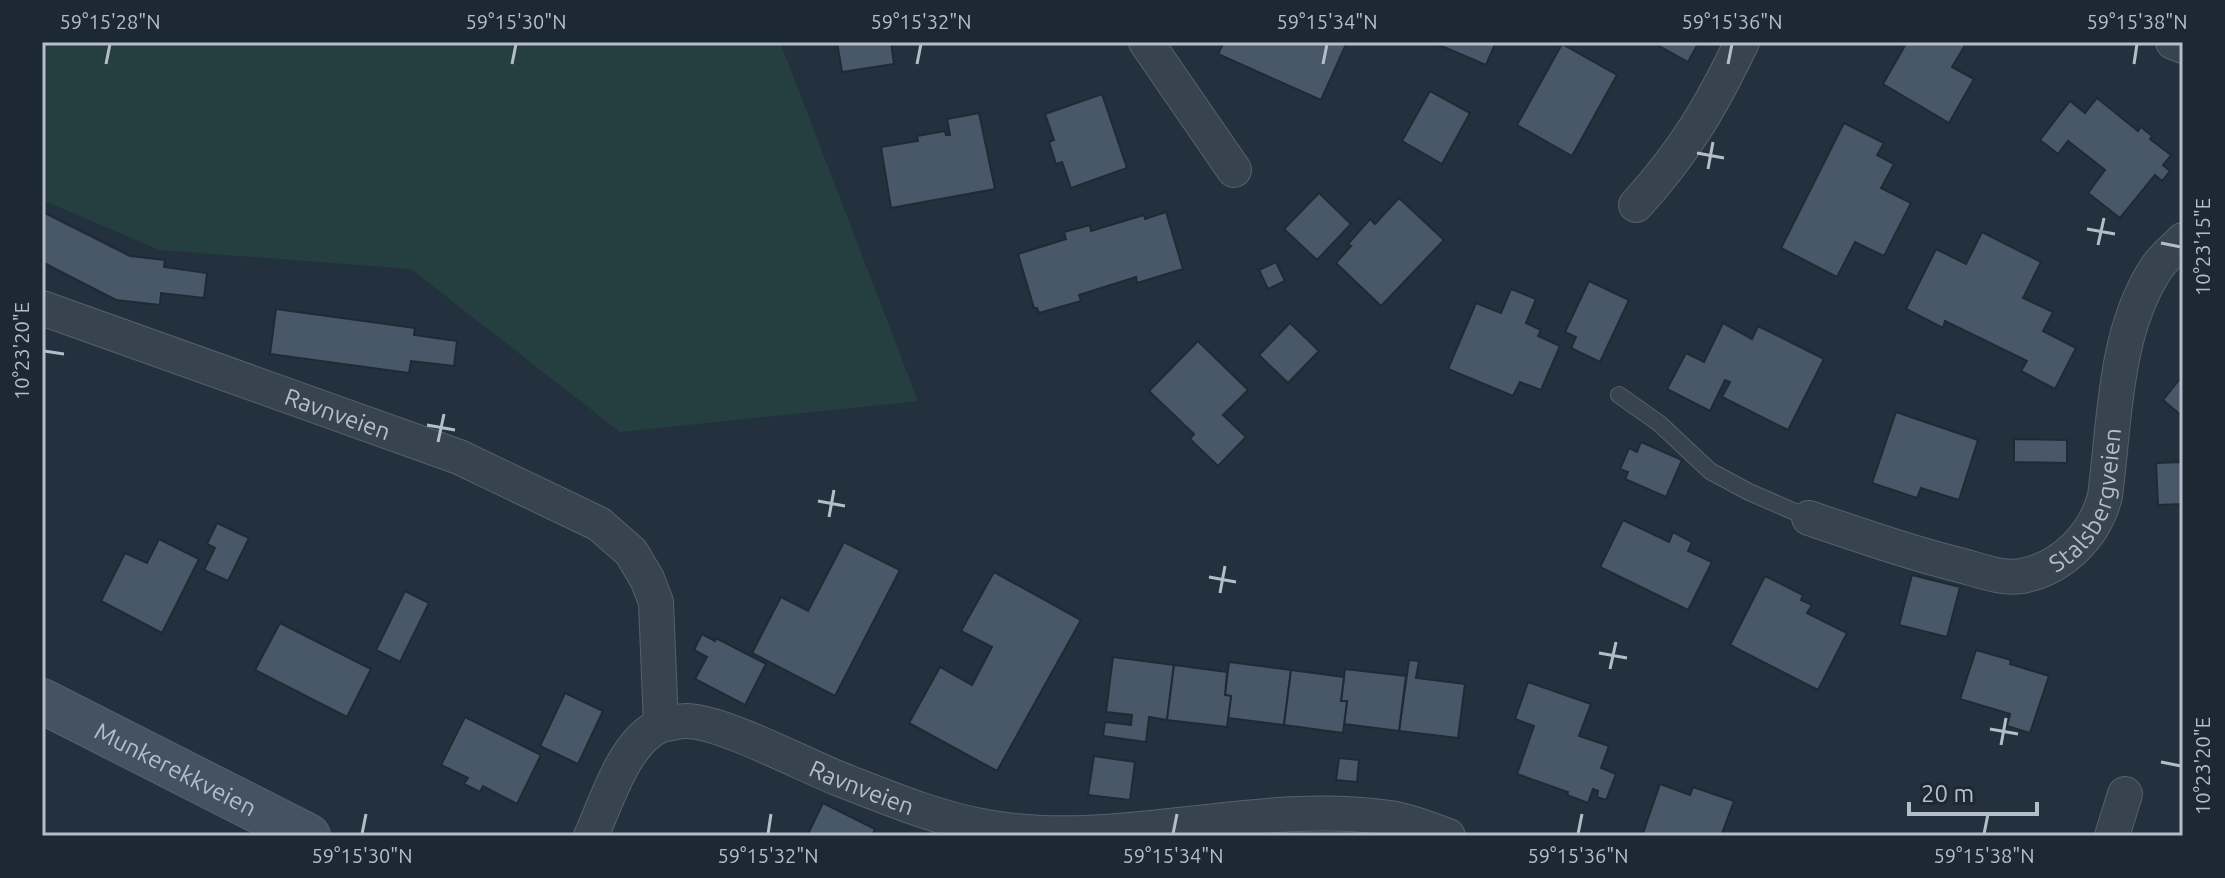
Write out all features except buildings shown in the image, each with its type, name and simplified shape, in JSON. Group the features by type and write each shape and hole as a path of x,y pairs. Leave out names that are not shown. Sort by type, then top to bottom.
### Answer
{"main road":[{"name":"Munkerekkveien","path":"42,701 308,836"}],"street":[{"path":"1146,42 1234,170"},
{"path":"1636,205 1667,170 1705,116 1742,42"},
{"path":"2173,42 2183,46"},
{"name":"Stalsbergveien","path":"1809,518 1917,554 1997,575 2021,576 2044,568 2073,551 2091,531 2103,506 2123,354 2140,297 2159,264 2183,240"},
{"name":"Ravnveien","path":"42,308 459,457 599,524 631,552 656,602 661,725 686,721 723,730 945,819 1028,834 1084,834 1247,817 1346,815 1391,818 1448,836"},
{"path":"591,836 632,747 648,731 661,725"},
{"path":"2112,836 2125,794"}],"lane":[{"path":"1619,395 1660,424 1710,471 1809,518"}],"green space":[{"path":"42,42 780,42 918,401 620,432 411,269 160,250 42,200"}]}
